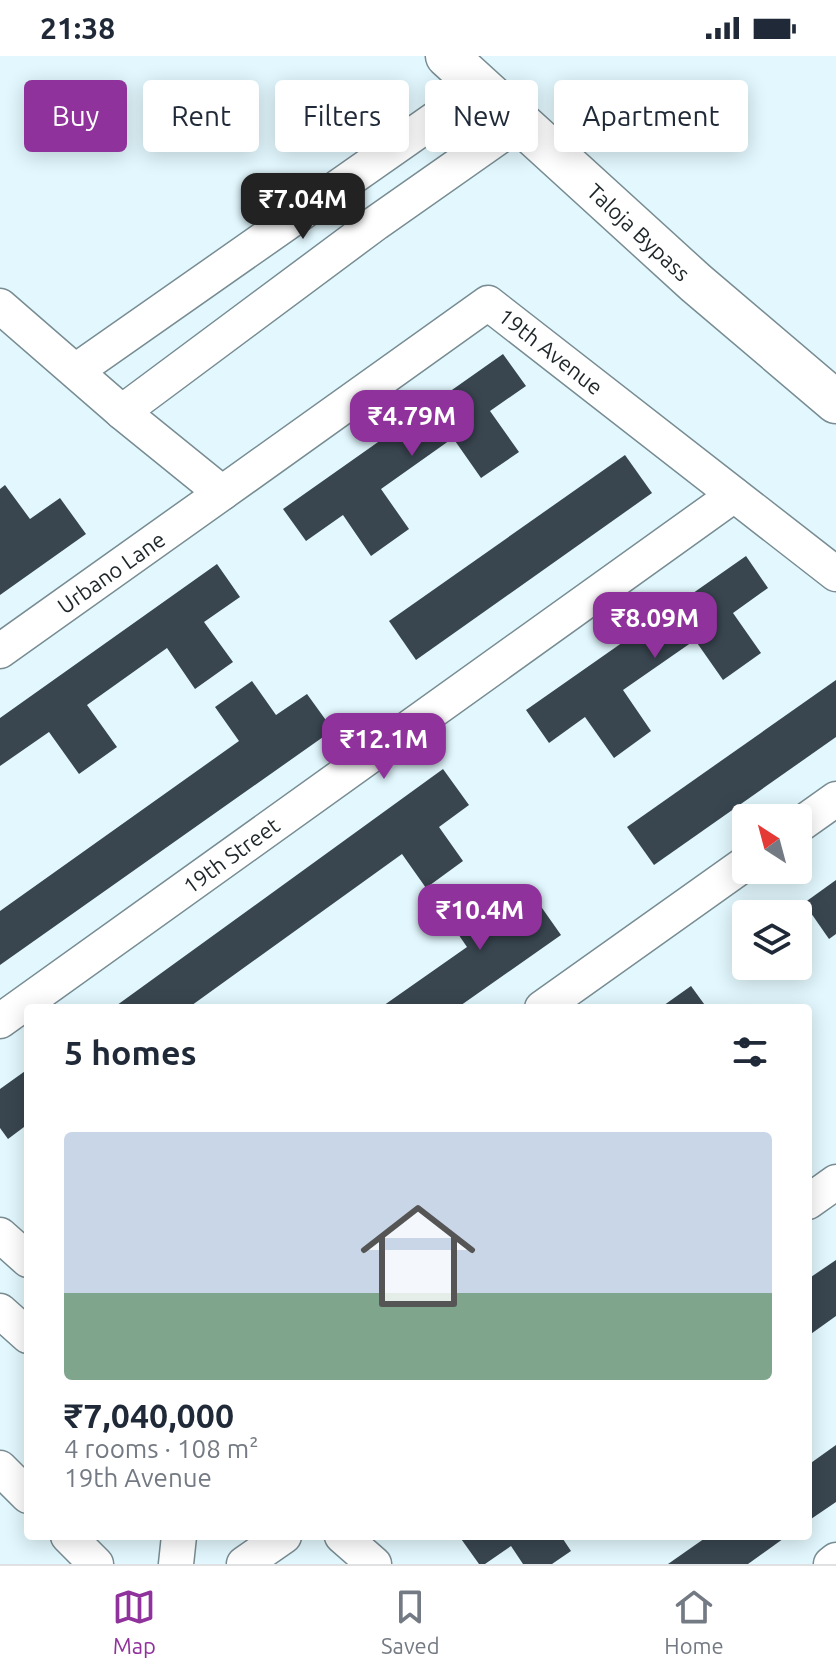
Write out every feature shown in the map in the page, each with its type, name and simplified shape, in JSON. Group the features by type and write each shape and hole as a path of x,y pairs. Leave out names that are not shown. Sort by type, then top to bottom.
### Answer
{"main road":[{"name":"Taloja Bypass","path":"447,56 473,80"},
{"name":"Taloja Bypass","path":"538,138 696,283 836,402"}],"street":[{"path":"77,370 425,126"},
{"path":"122,412 376,223 477,152"},
{"name":"19th Avenue","path":"222,493 488,303 836,574"},
{"path":"0,306 122,412 222,493"},
{"name":"Urbano Lane","path":"0,651 222,493"},
{"name":"19th Street","path":"0,1021 734,495"},
{"path":"812,816 836,799"},
{"path":"548,1004 732,873"},
{"path":"812,1199 836,1182"},
{"path":"0,1235 24,1256"},
{"path":"0,1311 24,1332"},
{"path":"0,1468 24,1492"},
{"path":"72,1540 96,1564"},
{"path":"176,1564 179,1540"},
{"path":"831,1564 836,1560"}],"building":[{"path":"503,354 526,386 490,411 519,452 481,478 453,438 381,489 409,529 371,556 343,515 306,541 283,509"},
{"path":"625,455 652,493 416,660 389,621"},
{"path":"5,485 30,519 60,498 86,534 0,595 0,489"},
{"path":"746,556 768,588 733,613 761,653 723,680 695,640 623,690 651,731 614,758 585,717 549,743 526,710"},
{"path":"217,564 240,597 204,622 233,662 195,689 167,648 87,705 117,747 79,774 49,732 0,766 0,718"},
{"path":"836,680 836,737 741,804 732,804 732,810 654,865 627,827"},
{"path":"252,681 276,715 307,694 333,730 0,965 0,911 239,741 215,707"},
{"path":"443,769 469,805 439,827 463,861 426,888 402,854 194,1004 119,1004"},
{"path":"836,880 836,934 829,939 812,915 812,900 808,900"},
{"path":"480,886 504,920 535,898 561,935 463,1004 386,1004 467,947 443,912"},
{"path":"691,986 704,1004 666,1004"},
{"path":"24,1072 24,1127 8,1139 0,1128 0,1089"},
{"path":"836,1260 836,1316 812,1333 812,1276"},
{"path":"836,1445 836,1502 812,1518 812,1462"},
{"path":"462,1540 564,1540 571,1551 552,1564 523,1564 511,1546 485,1564 479,1564"},
{"path":"702,1540 781,1540 748,1564 668,1564"}]}
